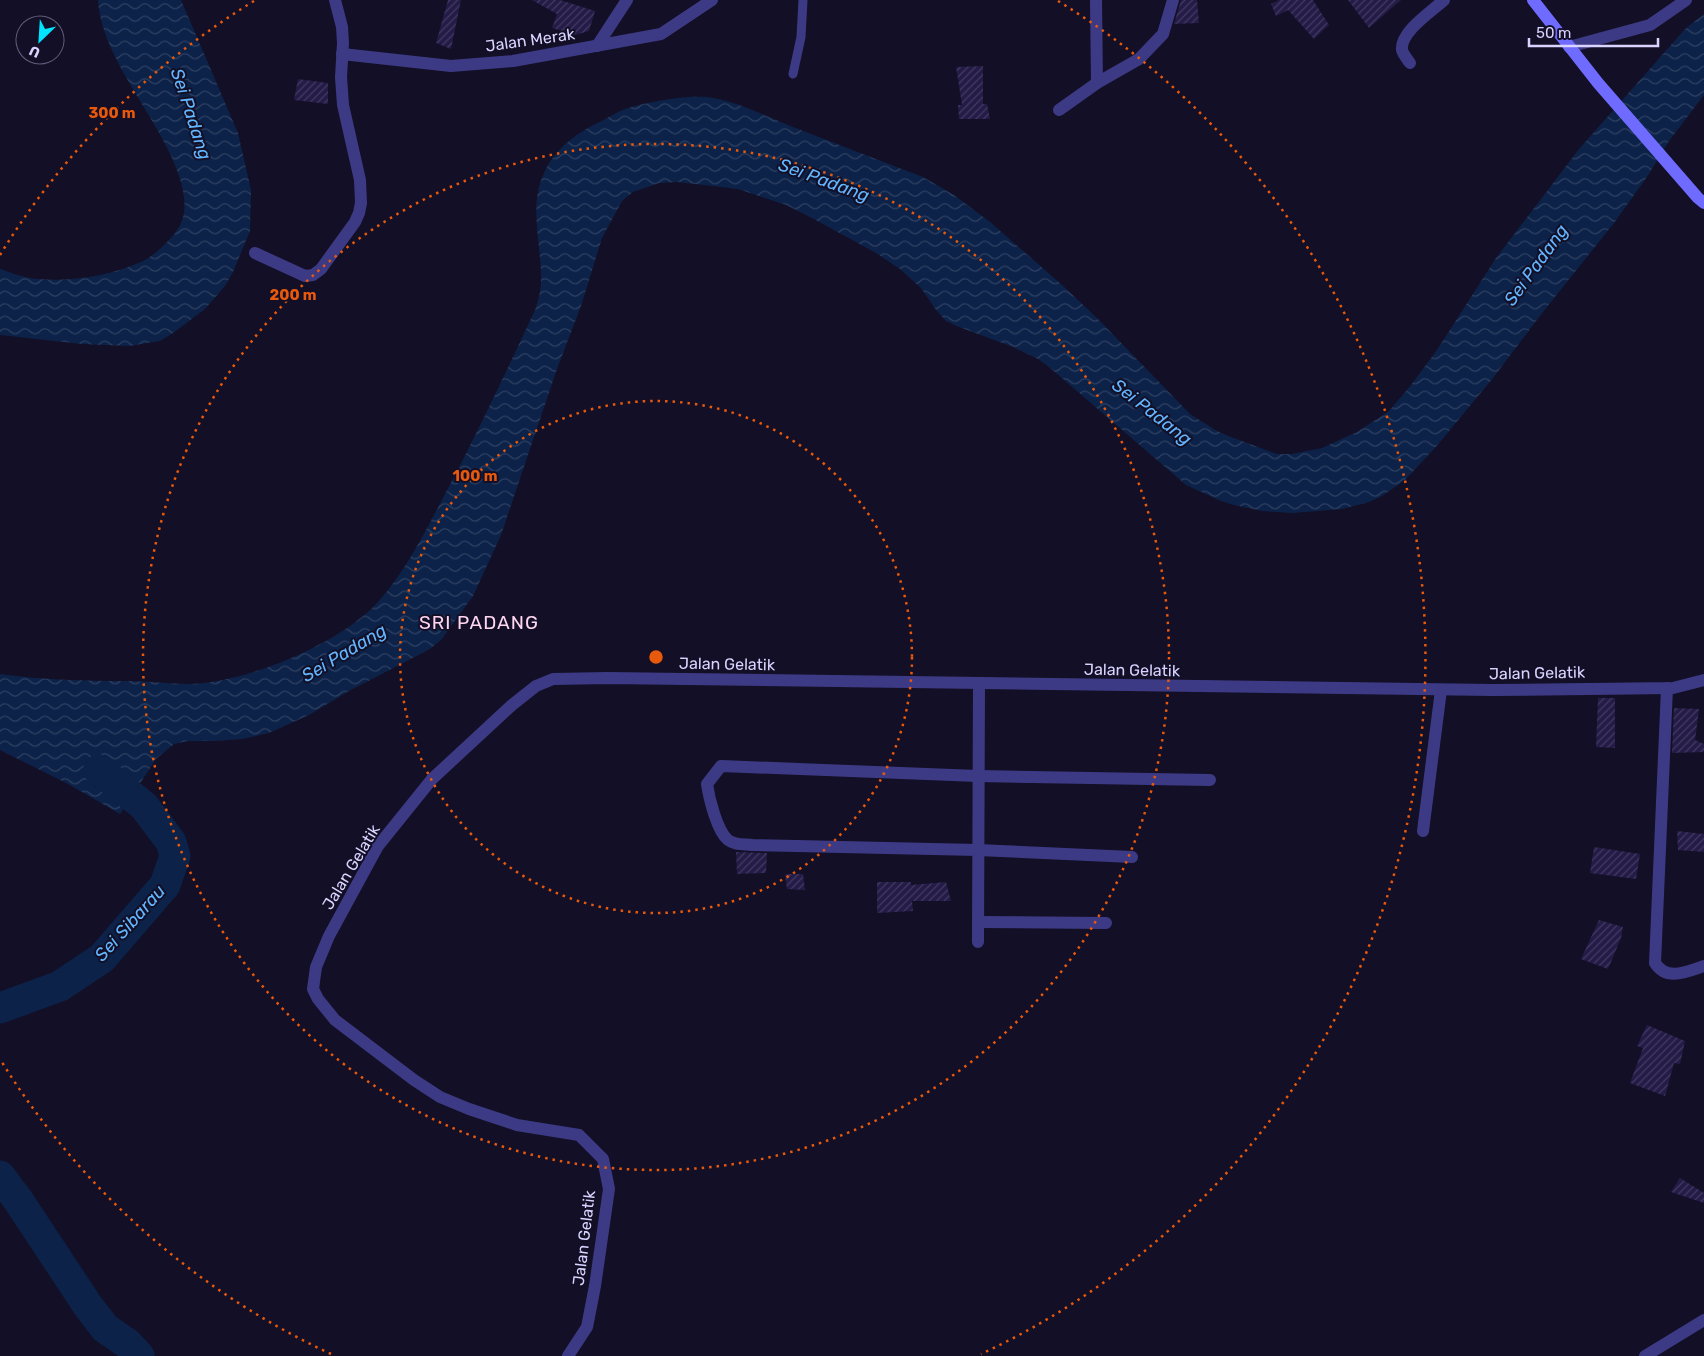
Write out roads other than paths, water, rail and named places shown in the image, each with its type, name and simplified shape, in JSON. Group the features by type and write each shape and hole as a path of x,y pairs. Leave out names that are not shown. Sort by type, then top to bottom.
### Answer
{"main road":[{"path":"1534,0 1568,47 1598,83 1701,200"}],"street":[{"path":"255,253 305,276 313,275 321,269 355,222 359,213 360,180 343,105 341,76 342,28 335,0"},
{"path":"597,46 627,0"},
{"name":"Jalan Merak","path":"342,54 451,66 513,61 661,34 712,0"},
{"path":"1096,0 1097,83"},
{"path":"1058,110 1097,83 1139,59 1163,34 1173,0"},
{"path":"1410,63 1402,52 1402,43 1407,33 1444,0"},
{"path":"1568,47 1650,26 1686,0"},
{"name":"Jalan Gelatik","path":"568,1356 587,1327 595,1286 608,1189 603,1159 579,1135 518,1125 440,1097 414,1080 335,1020 318,999 313,989 316,967 329,936 378,846 432,779 512,705 536,686 554,679 608,678 1441,690 1667,688 1704,680"},
{"path":"978,942 979,684"},
{"path":"1667,688 1655,963 1659,969 1676,975 1704,966"},
{"path":"1423,831 1441,690"},
{"path":"1132,857 978,850 734,843 727,839 718,824 708,794 707,784 721,766 978,776 1210,780"},
{"path":"978,922 1106,923"},
{"path":"1645,1356 1704,1320"}],"lane":[{"path":"793,74 801,37 803,0"}],"water":[{"name":"Sei Padang","path":"98,0 181,0 238,133 251,190 250,231 225,286 205,309 160,341 129,346 82,344 0,335 0,269 28,278 50,280 76,279 116,271 141,262 157,252 176,232 181,223 184,207 183,190 177,171 159,133 114,54 105,33"},
{"name":"Sei Padang","path":"1704,14 1704,95 1669,141 1647,177 1614,223 1493,378 1435,448 1405,480 1382,496 1369,502 1342,509 1292,513 1262,511 1221,501 1186,485 1038,359 1013,347 946,321 921,288 900,269 876,253 786,205 738,189 678,182 659,183 633,192 622,201 602,238 581,306 557,369 501,535 473,596 441,640 430,649 349,691 309,715 269,733 242,739 188,741 174,744 156,759 120,814 68,784 0,750 0,674 32,678 80,680 189,684 212,682 263,669 315,647 339,633 377,603 397,578 430,523 480,426 535,310 541,281 536,213 537,199 539,186 548,164 576,136 622,110 633,106 678,98 707,97 718,99 751,109 782,123 923,177 954,195 990,222 1061,284 1098,319 1190,414 1217,431 1231,437 1277,454 1292,454 1322,448 1357,432 1389,411 1437,350 1496,258 1579,149 1686,28"}],"waterway":[{"name":"Sei Sibarau","path":"0,1008 60,986 102,958 165,885 175,856 171,842 144,806 99,770"},
{"name":"Sei Sibarau","path":"0,1176 88,1306 105,1328 128,1344 139,1356"}],"district":[{"name":"SRI PADANG","path":"479,622"}]}
